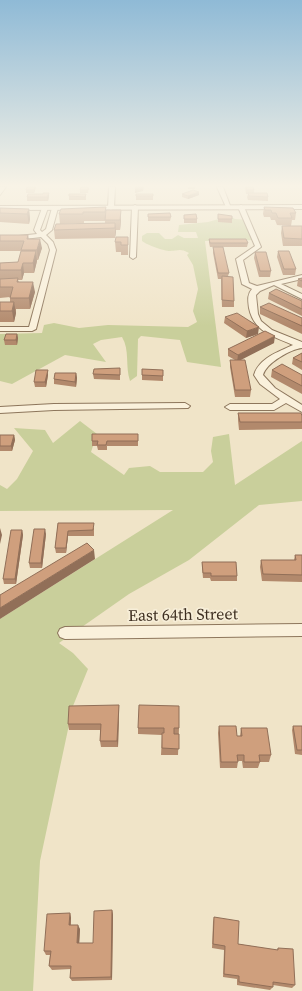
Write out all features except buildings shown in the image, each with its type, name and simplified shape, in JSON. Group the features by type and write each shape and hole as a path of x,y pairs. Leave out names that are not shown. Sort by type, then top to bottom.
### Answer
{"street":[{"path":"0,240 42,235 44,233"},
{"path":"132,257 133,233"},
{"path":"252,233 258,247 239,259 246,284 257,289"},
{"path":"0,329 32,329 53,252 51,244 42,235"},
{"path":"301,345 275,336 257,323 253,314 251,297 252,293 257,289 302,277"},
{"path":"276,283 281,288 302,297"},
{"path":"301,345 265,362 258,371 259,377 265,386 302,408"},
{"path":"230,407 274,407 286,399"},
{"path":"0,410 54,407 185,406"},
{"name":"East 64th Street","path":"65,632 302,630"}],"green space":[{"path":"147,233 159,233 165,239 172,239 178,235 184,238 198,238 196,233 256,233 259,240 205,241 221,367 187,362 180,340 141,336 138,339 137,376 130,381 126,347 122,337 101,340 93,344 106,362 65,355 12,384 0,381 0,334 42,333 44,325 54,323 79,328 108,325 188,327 197,322 193,311 198,289 193,265 187,255 189,253 181,250 167,251 156,248 142,241 142,236"},
{"path":"80,421 97,434 91,452 124,475 129,468 150,466 160,472 203,472 213,462 211,451 213,437 229,434 235,485 302,441 302,501 259,505 189,560 129,594 59,643 73,653 88,669 73,706 40,861 33,991 0,991 0,619 173,510 0,511 0,485 7,489 17,479 33,451 14,428 45,430 53,443"}]}
